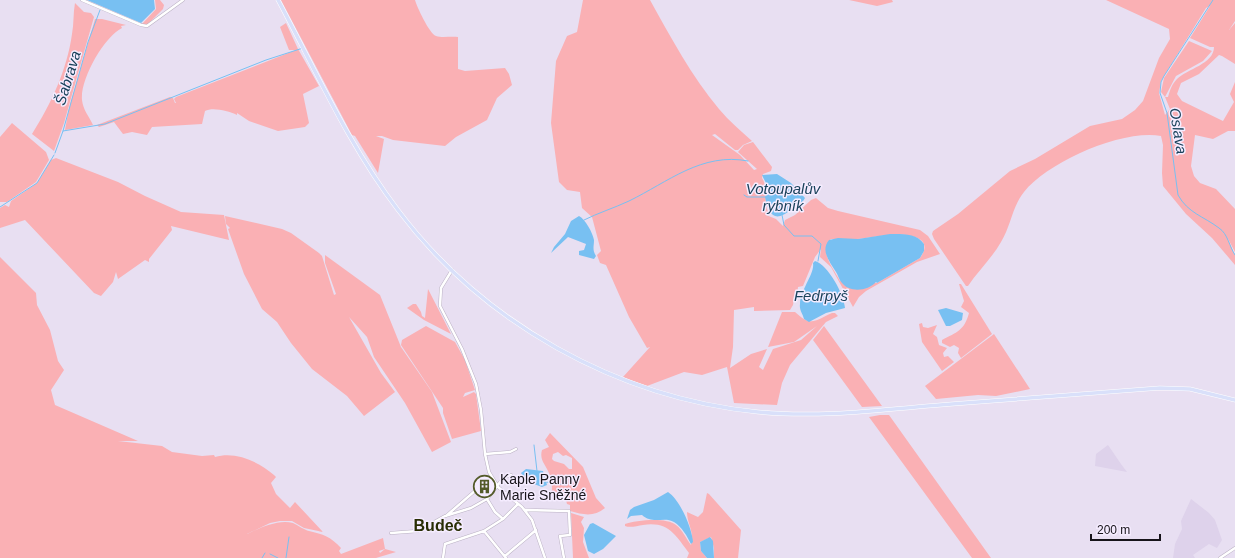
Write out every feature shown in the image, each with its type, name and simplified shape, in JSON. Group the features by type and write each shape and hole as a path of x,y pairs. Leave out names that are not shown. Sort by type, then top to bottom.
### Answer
{"main road":[{"path":"278,0 355,144 374,176 409,224 452,270 495,307 517,323 545,341 585,363 625,380 669,395 734,408 775,413 840,413 1160,388 1190,388 1235,400"}],"street":[{"path":"82,0 134,23 147,26 183,0"},
{"path":"452,270 441,288 440,306 462,349 476,384 481,410 485,454 491,477 498,487 525,510 536,530 545,558"},
{"path":"485,454 510,452 516,449"},
{"path":"445,516 466,510 487,499 498,487 504,477 511,475"},
{"path":"391,533 418,531 445,516 491,477"},
{"path":"487,499 495,512 503,519"},
{"path":"443,558 445,544 484,532 503,519 518,504"},
{"path":"525,510 569,511 570,535 560,536 564,558"},
{"path":"484,532 506,557 536,530"},
{"path":"1220,558 1235,548"}],"shaded area":[{"path":"155,0 160,0 164,5 163,9 148,24 142,24 156,9"},
{"path":"281,0 415,0 424,20 433,34 438,37 458,37 458,69 465,71 505,68 509,74 512,85 497,98 487,120 456,137 445,146 393,140 382,136 376,136 384,139 378,173 355,136 352,135"},
{"path":"583,0 650,0 682,56 709,97 735,126 752,141 743,145 738,150 735,150 715,134 712,135 740,155 754,170 757,169 738,152 744,145 753,142 772,167 771,171 763,174 762,178 765,186 768,212 766,215 776,219 783,226 785,220 795,215 811,200 816,198 828,208 920,230 928,236 940,254 917,262 866,291 859,297 853,307 831,267 820,257 821,249 815,257 803,286 798,287 797,295 794,298 793,305 790,310 754,311 754,307 734,310 733,347 730,368 751,354 767,349 759,367 763,370 773,349 801,340 817,326 794,342 768,347 782,312 795,312 806,320 810,321 817,320 832,313 835,313 838,316 826,322 790,365 782,383 777,405 734,403 727,367 702,375 684,372 647,386 623,377 650,347 647,348 629,317 606,265 600,263 597,255 601,251 592,217 582,208 580,192 567,190 559,182 551,123 556,61 567,36 577,32","holes":["901,234 918,238 922,241 924,251 920,258 877,283 840,281 828,260 826,249 827,244 831,239 858,239"]},
{"path":"849,0 892,0 893,2 877,6"},
{"path":"1106,0 1235,0 1235,21 1229,30 1235,23 1235,64 1219,55 1199,74 1181,83 1177,94 1182,101 1223,121 1234,102 1230,94 1235,82 1235,131 1228,131 1213,139 1195,135 1191,166 1194,176 1200,183 1216,189 1235,209 1235,252 1227,237 1235,255 1235,265 1212,238 1186,214 1163,186 1163,145 1161,136 1145,135 1107,143 1087,150 1068,159 1035,181 1020,198 1007,230 997,248 968,286 966,286 934,239 932,234 933,231 958,214 1010,171 1035,159 1090,126 1122,119 1135,110 1143,101 1159,58 1170,39 1169,29","holes":["1210,6 1190,38 1210,47 1214,47 1213,53 1205,62 1181,75 1175,81 1171,87 1168,97 1165,97 1170,109 1165,115 1159,93 1161,81 1206,8"]},
{"path":"75,3 84,12 91,13 94,17 64,123 54,151 32,134 52,99 62,74 70,47"},
{"path":"95,19 102,19 126,25 121,26 122,28 108,40 101,49 89,70 85,81 82,91 82,100 85,110 93,125 65,130 69,108"},
{"path":"286,23 298,49 319,86 303,94 309,123 305,127 278,131 249,121 237,113 237,115 216,109 205,111 202,124 152,127 147,135 132,132 123,134 114,122 99,127 97,125 170,97 173,98 176,103 174,99 176,97 296,50 289,50 280,27"},
{"path":"1189,41 1212,51 1203,61 1176,76 1165,97 1161,92 1164,78"},
{"path":"12,123 46,152 49,160 36,182 7,202 0,202 0,137"},
{"path":"56,158 118,182 181,212 224,215 229,240 171,226 172,230 149,259 149,262 145,260 118,279 116,272 113,282 101,296 94,293 25,220 0,228 0,208 5,205 9,207 11,201 37,183 51,160"},
{"path":"225,216 282,229 291,233 319,253 322,256 334,295 336,294 325,263 325,255 380,295 401,347 432,392 451,442 432,452 405,403 374,357 367,337 349,317 381,373 395,392 364,416 347,396 312,369 291,343 277,322 262,309 244,274 228,229 230,228 226,224"},
{"path":"0,257 36,293 37,305 50,330 58,361 64,370 51,390 55,405 138,441 118,441 162,446 172,452 202,456 214,455 215,457 231,455 254,462 268,470 276,477 271,483 276,494 290,508 295,502 323,532 304,528 292,521 280,521 270,523 247,534 275,523 287,522 293,523 307,530 323,535 330,539 341,548 339,551 341,554 383,538 385,549 396,552 376,558 0,558"},
{"path":"959,284 961,284 992,334 961,358 958,353 959,348 954,345 950,347 942,343 942,340 956,333 965,324 969,313 961,307 964,301"},
{"path":"428,289 451,334 424,320 407,308 413,304 416,304 422,316 425,318"},
{"path":"922,323 923,327 928,328 937,325 933,334 937,337 939,345 947,348 943,353 944,357 948,356 954,362 942,371 922,342 919,324"},
{"path":"426,326 455,342 465,360 475,390 465,393 463,397 474,392 476,394 481,431 452,439 443,413 443,408 401,345 402,340"},
{"path":"824,326 882,406 862,407 813,340"},
{"path":"994,334 1030,389 996,396 978,395 936,399 925,386"},
{"path":"889,415 991,558 972,558 869,417"},
{"path":"550,433 583,467 596,498 605,508 593,514 570,511 570,505 567,504 565,496 552,492 551,478 541,457 542,450 549,447 545,440","holes":["558,452 563,456 566,455 572,458 572,469 569,469 564,464 552,459 553,454"]},
{"path":"1108,445 1127,472 1095,466 1096,454"},
{"path":"707,493 741,530 738,558 714,558 714,548 711,537 700,542 701,551 707,558 687,558 689,553 676,536 666,528 652,524 631,527 625,526 625,524 644,520 672,522 681,529 691,545 692,536 687,512 698,517 703,512"},
{"path":"1191,499 1209,513 1215,520 1222,540 1217,548 1209,544 1193,555 1195,558 1173,558 1175,544 1182,529 1181,521"},
{"path":"571,513 584,517 581,522 584,528 583,542 589,558 573,558"}],"water":[{"path":"87,0 154,0 155,9 141,23"},
{"name":"Votoupalův rybník","path":"777,174 791,183 805,198 801,203 781,216 774,215 769,209 765,197 768,188 762,175"},
{"path":"579,216 586,223 593,237 596,256 594,259 579,255 579,251 584,250 586,244 568,237 551,253 565,234 571,221"},
{"path":"890,234 909,235 921,240 924,244 924,251 920,258 864,289 859,290 845,286 840,280 827,256 825,248 829,240 838,238 858,239"},
{"name":"Fedrpyš","path":"815,261 825,268 830,274 842,295 845,308 826,313 809,322 804,319 800,304 802,293 812,272 813,263"},
{"path":"946,308 963,313 962,320 950,326 946,326 938,310"},
{"path":"526,469 543,471 547,485 542,487 526,481 521,473"},
{"path":"668,492 677,501 685,515 692,536 693,542 691,544 682,529 670,520 654,520 646,518 642,515 631,516 627,519 630,510 634,507 654,500"},
{"path":"593,523 616,536 603,549 594,554 588,551 584,535 590,524"},
{"path":"710,537 713,541 714,558 707,558 701,551 700,542"}],"waterway":[{"name":"Oslava","path":"1213,0 1164,76 1161,82 1160,93 1167,113 1178,195 1186,206 1222,231 1235,255"},
{"name":"Šabrava","path":"55,153 63,131 88,42 100,10"},
{"path":"63,131 105,124 266,60 303,48"},
{"name":"Šabrava","path":"0,207 37,183 54,155"},
{"path":"584,220 629,201 686,170 715,161 731,159 748,161"},
{"path":"744,195 747,197 766,197"},
{"path":"782,215 784,225 794,236 812,236 821,244 818,261"},
{"path":"534,445 537,471"},
{"path":"546,482 566,485"},
{"path":"286,558 289,537"},
{"path":"262,558 265,553"},
{"path":"270,554 278,558"}],"place":[{"name":"Kaple Panny Marie Sněžné","path":"485,487"}],"district":[{"name":"Budeč","path":"438,525"}]}
